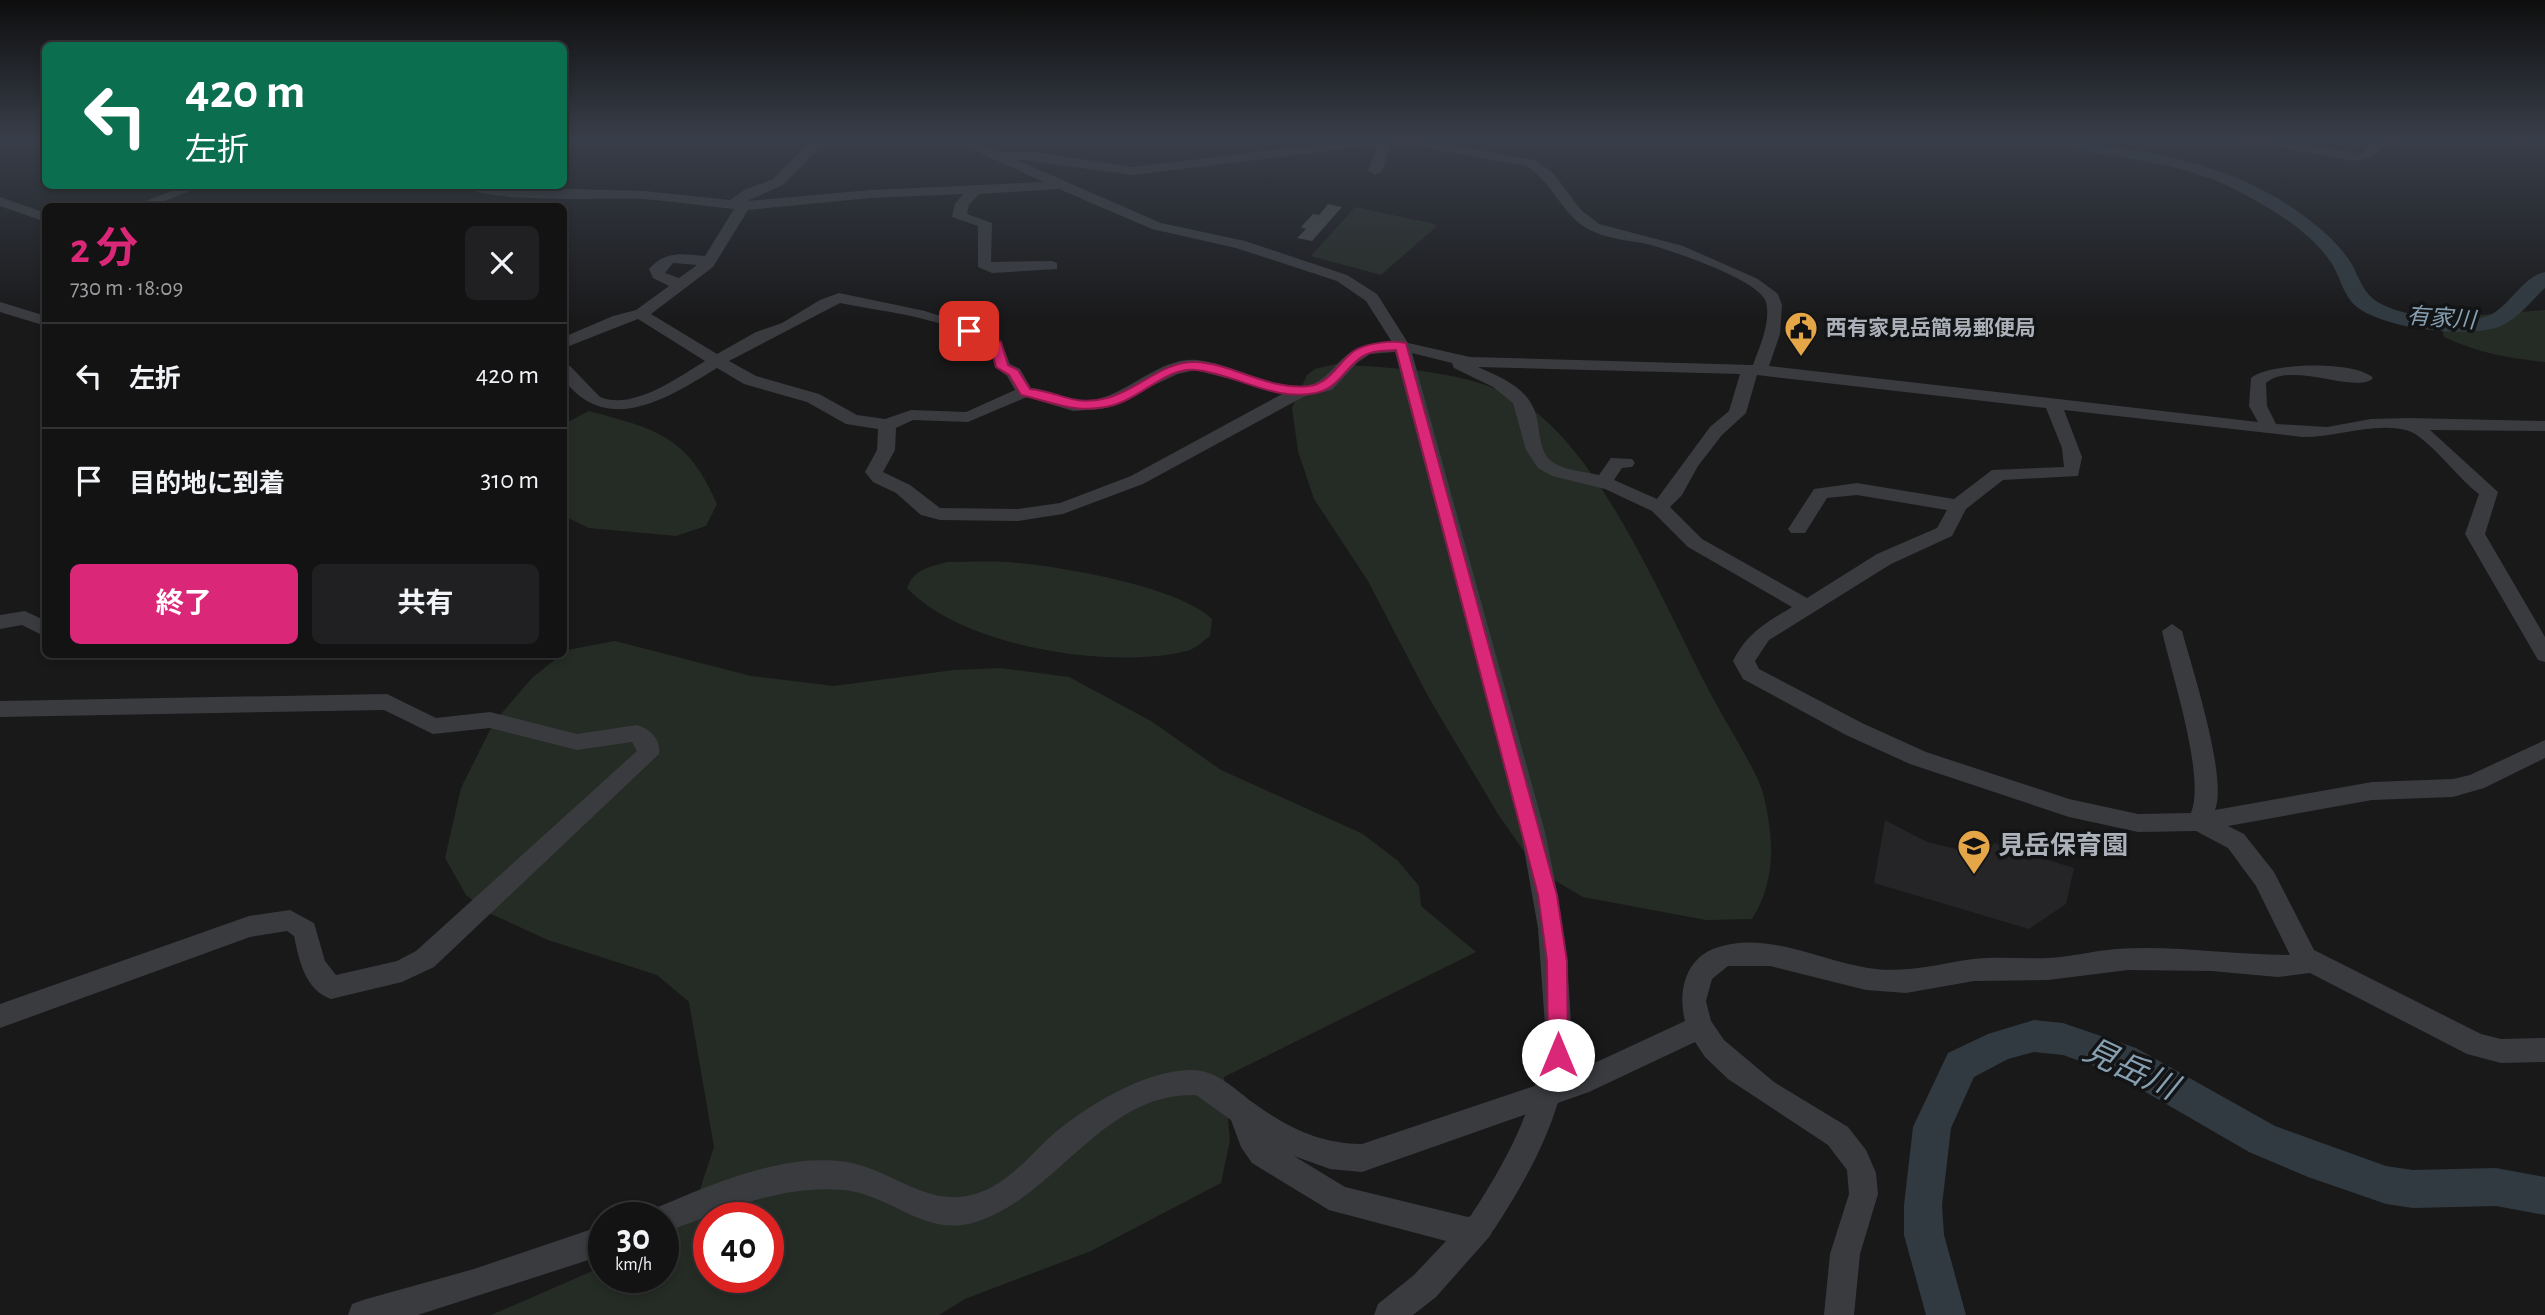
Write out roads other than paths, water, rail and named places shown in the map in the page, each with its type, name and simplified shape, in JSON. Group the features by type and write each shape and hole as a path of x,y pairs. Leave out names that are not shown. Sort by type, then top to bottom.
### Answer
{"street":[{"path":"672,198 737,206 822,198"},
{"path":"567,342 619,319 642,314 681,285 710,261 743,198"},
{"path":"967,198 962,204 960,217 985,223 983,264 992,268 1052,266"},
{"path":"1090,198 1157,226 1241,244 1357,285 1377,302 1402,345 1512,752 1548,895 1557,961 1558,1055 1546,1109 1516,1171 1479,1227 1424,1286 1389,1315"},
{"path":"1566,198 1588,223 1602,230 1678,248 1759,285 1772,296 1774,308 1770,340 1737,413 1716,431 1690,464 1675,491 1659,508"},
{"path":"0,201 42,217"},
{"path":"681,285 658,275 657,269 670,258 710,261"},
{"path":"567,373 589,399 607,405 633,404 719,361 760,336 788,326 829,300 839,298 946,322 992,340 998,348 1003,367 1014,373 1026,392"},
{"path":"0,307 42,320"},
{"path":"642,314 668,333 750,380 813,398 852,420 887,425 911,415 968,417 1026,392 1043,394 1073,406 1102,404 1173,370 1195,365 1299,392"},
{"path":"887,425 886,450 874,472 879,478 903,489 928,511 984,517 1063,508 1137,480 1299,392 1326,386 1357,354 1366,349 1402,345 1456,360 1755,370 1992,399 2052,403 2270,428 2327,432 2371,424 2545,426"},
{"path":"1456,360 1521,400 1529,417 1536,454 1542,463 1573,477 1603,482 1659,508 1695,543 1809,608"},
{"path":"2270,428 2259,406 2257,382 2265,375 2296,370 2365,378"},
{"path":"2052,403 2068,439 2074,468 2072,472 1998,474 1958,506 1945,532 1884,559 1762,635 1751,646 1744,661 1751,674 1854,729 1918,758 1992,785 2069,808 2138,823 2199,822 2372,791 2453,788 2476,782 2545,748"},
{"path":"2410,423 2448,453 2470,480 2489,492 2475,534 2545,655"},
{"path":"1603,482 1622,458"},
{"path":"1798,529 1821,493 1857,489 1958,506"},
{"path":"0,622 25,618 42,628"},
{"path":"2172,631 2202,753 2207,802 2199,822"},
{"path":"0,709 387,702 433,726 490,720 577,742 636,733 649,745 648,754 425,959 402,971 331,988 313,966 305,930 290,920 249,927 0,1016"},
{"path":"2199,822 2236,841 2265,879 2305,958 2476,1045 2501,1052 2545,1050"},
{"path":"1839,1315 1839,1297 1849,1238 1864,1190 1860,1168 1852,1151 1838,1136 1733,1068 1713,1048 1699,1027 1692,1003 1695,983 1705,966 1724,956 1748,953 1774,956 1849,977 1905,982 1977,970 2049,969 2115,960 2211,960 2285,966 2301,965 2305,958"},
{"path":"679,1214 774,1181 815,1174 849,1176 922,1209 947,1214 975,1209 1006,1197 1094,1120 1161,1087 1189,1082 1210,1086 1243,1112 1314,1152 1338,1159 1362,1158 1579,1083 1699,1027"},
{"path":"1243,1112 1251,1138 1262,1153 1328,1194 1365,1209 1479,1227"},
{"path":"363,1315 474,1284 588,1245"}],"waterway":[{"name":"有家川","path":"2264,198 2327,245 2364,302 2375,309 2407,319 2464,325 2493,322 2545,278"},
{"name":"見岳川","path":"1946,1315 1924,1235 1923,1205 1932,1127 1961,1065 2001,1045 2034,1036 2063,1039 2123,1060 2262,1139 2308,1159 2386,1185 2413,1189 2496,1187 2545,1196"}],"place":[{"name":"西有家見岳簡易郵便局","path":"1801,358"},
{"name":"見岳保育園","path":"1974,876"}]}
